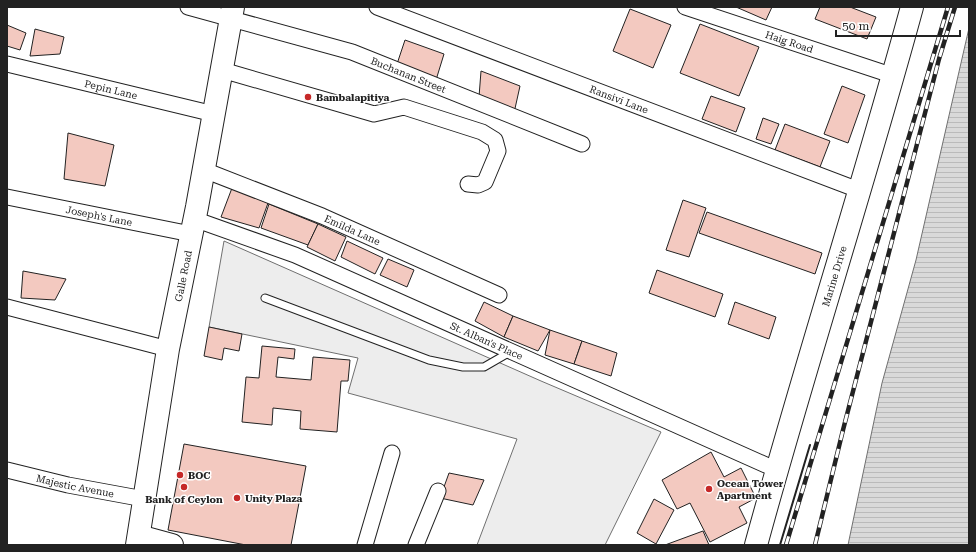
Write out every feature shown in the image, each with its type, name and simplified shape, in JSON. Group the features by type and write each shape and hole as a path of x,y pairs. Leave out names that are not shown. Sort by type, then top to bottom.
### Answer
{"main road":[{"name":"Marine Drive","path":"756,545 776,470 861,191 912,7"},
{"name":"Galle Road","path":"138,541 168,350 204,170 232,13"},
{"path":"138,541 172,545"}],"street":[{"name":"Buchanan Street","path":"188,7 232,13 352,52 582,144"},
{"name":"Ransivi Lane","path":"377,7 861,191"},
{"name":"Haig Road","path":"685,7 894,76"},
{"name":"Pepin Lane","path":"7,64 214,114"},
{"path":"222,70 374,114 404,107 482,132 495,140 498,151 484,182 478,185 468,184"},
{"name":"Emilda Lane","path":"204,170 322,216 499,295"},
{"name":"Joseph's Lane","path":"7,198 192,227"},
{"name":"St. Alban's Place","path":"192,227 295,256 776,470"},
{"path":"7,307 168,350"},
{"path":"365,545 392,453"},
{"name":"Majestic Avenue","path":"7,470 68,485 144,499"},
{"path":"416,545 438,491"}],"lane":[{"path":"264,298 429,360 463,367 484,367 510,352"}],"shaded area":[{"path":"969,28 969,545 848,545 882,383 916,260"},
{"path":"224,241 541,381 661,432 605,545 477,545 517,439 348,393 358,358 209,327"}],"building":[{"path":"736,7 772,7 766,20"},
{"path":"820,7 850,7 876,17 867,39 815,19"},
{"path":"630,9 671,25 653,68 613,51"},
{"path":"700,24 759,47 739,96 680,73"},
{"path":"7,25 26,33 20,50 7,46"},
{"path":"35,29 64,37 60,54 30,56"},
{"path":"405,40 444,54 436,80 397,64"},
{"path":"481,71 520,86 514,113 479,97"},
{"path":"842,86 865,95 848,143 824,134"},
{"path":"711,96 745,108 736,132 702,119"},
{"path":"763,118 779,124 771,144 756,139"},
{"path":"785,124 830,141 820,167 775,150"},
{"path":"68,133 114,145 105,186 64,179"},
{"path":"232,188 268,203 259,228 221,217"},
{"path":"683,200 706,208 689,257 666,250"},
{"path":"269,204 318,224 308,245 261,228"},
{"path":"707,212 822,253 815,274 699,233"},
{"path":"318,224 346,237 335,261 307,247"},
{"path":"347,241 383,258 375,274 341,257"},
{"path":"388,259 414,270 407,287 380,275"},
{"path":"657,270 723,294 715,317 649,293"},
{"path":"23,271 66,279 55,300 21,298"},
{"path":"484,302 513,316 504,337 475,321"},
{"path":"735,302 776,317 769,339 728,324"},
{"path":"513,316 550,330 538,351 504,337"},
{"path":"209,327 242,334 239,351 224,348 222,360 204,356"},
{"path":"550,330 582,341 574,364 545,355"},
{"path":"582,341 617,353 611,376 574,364"},
{"path":"262,346 295,349 294,359 278,357 276,377 311,380 313,357 350,360 348,381 341,381 337,432 300,429 301,411 273,408 272,425 242,422 246,377 259,378"},
{"name":"Unity Plaza","path":"184,444 306,466 291,545 246,545 168,530"},
{"name":"Ocean Tower Apartment","path":"711,452 724,477 741,468 756,498 739,507 747,523 710,542 690,503 677,509 662,480"},
{"path":"449,473 484,480 473,505 440,498"},
{"path":"654,499 674,510 656,544 637,533"},
{"path":"703,531 709,545 665,545"}],"railway":[{"path":"786,545 948,7"},
{"path":"815,545 843,430 939,59 955,7"}],"wall":[{"path":"780,545 810,445"}],"place":[{"name":"Bambalapitiya","path":"308,97"},
{"name":"BOC","path":"180,475"},
{"name":"Bank of Ceylon","path":"184,487"},
{"name":"Ocean Tower Apartment","path":"709,489"},
{"name":"Unity Plaza","path":"237,498"}]}
